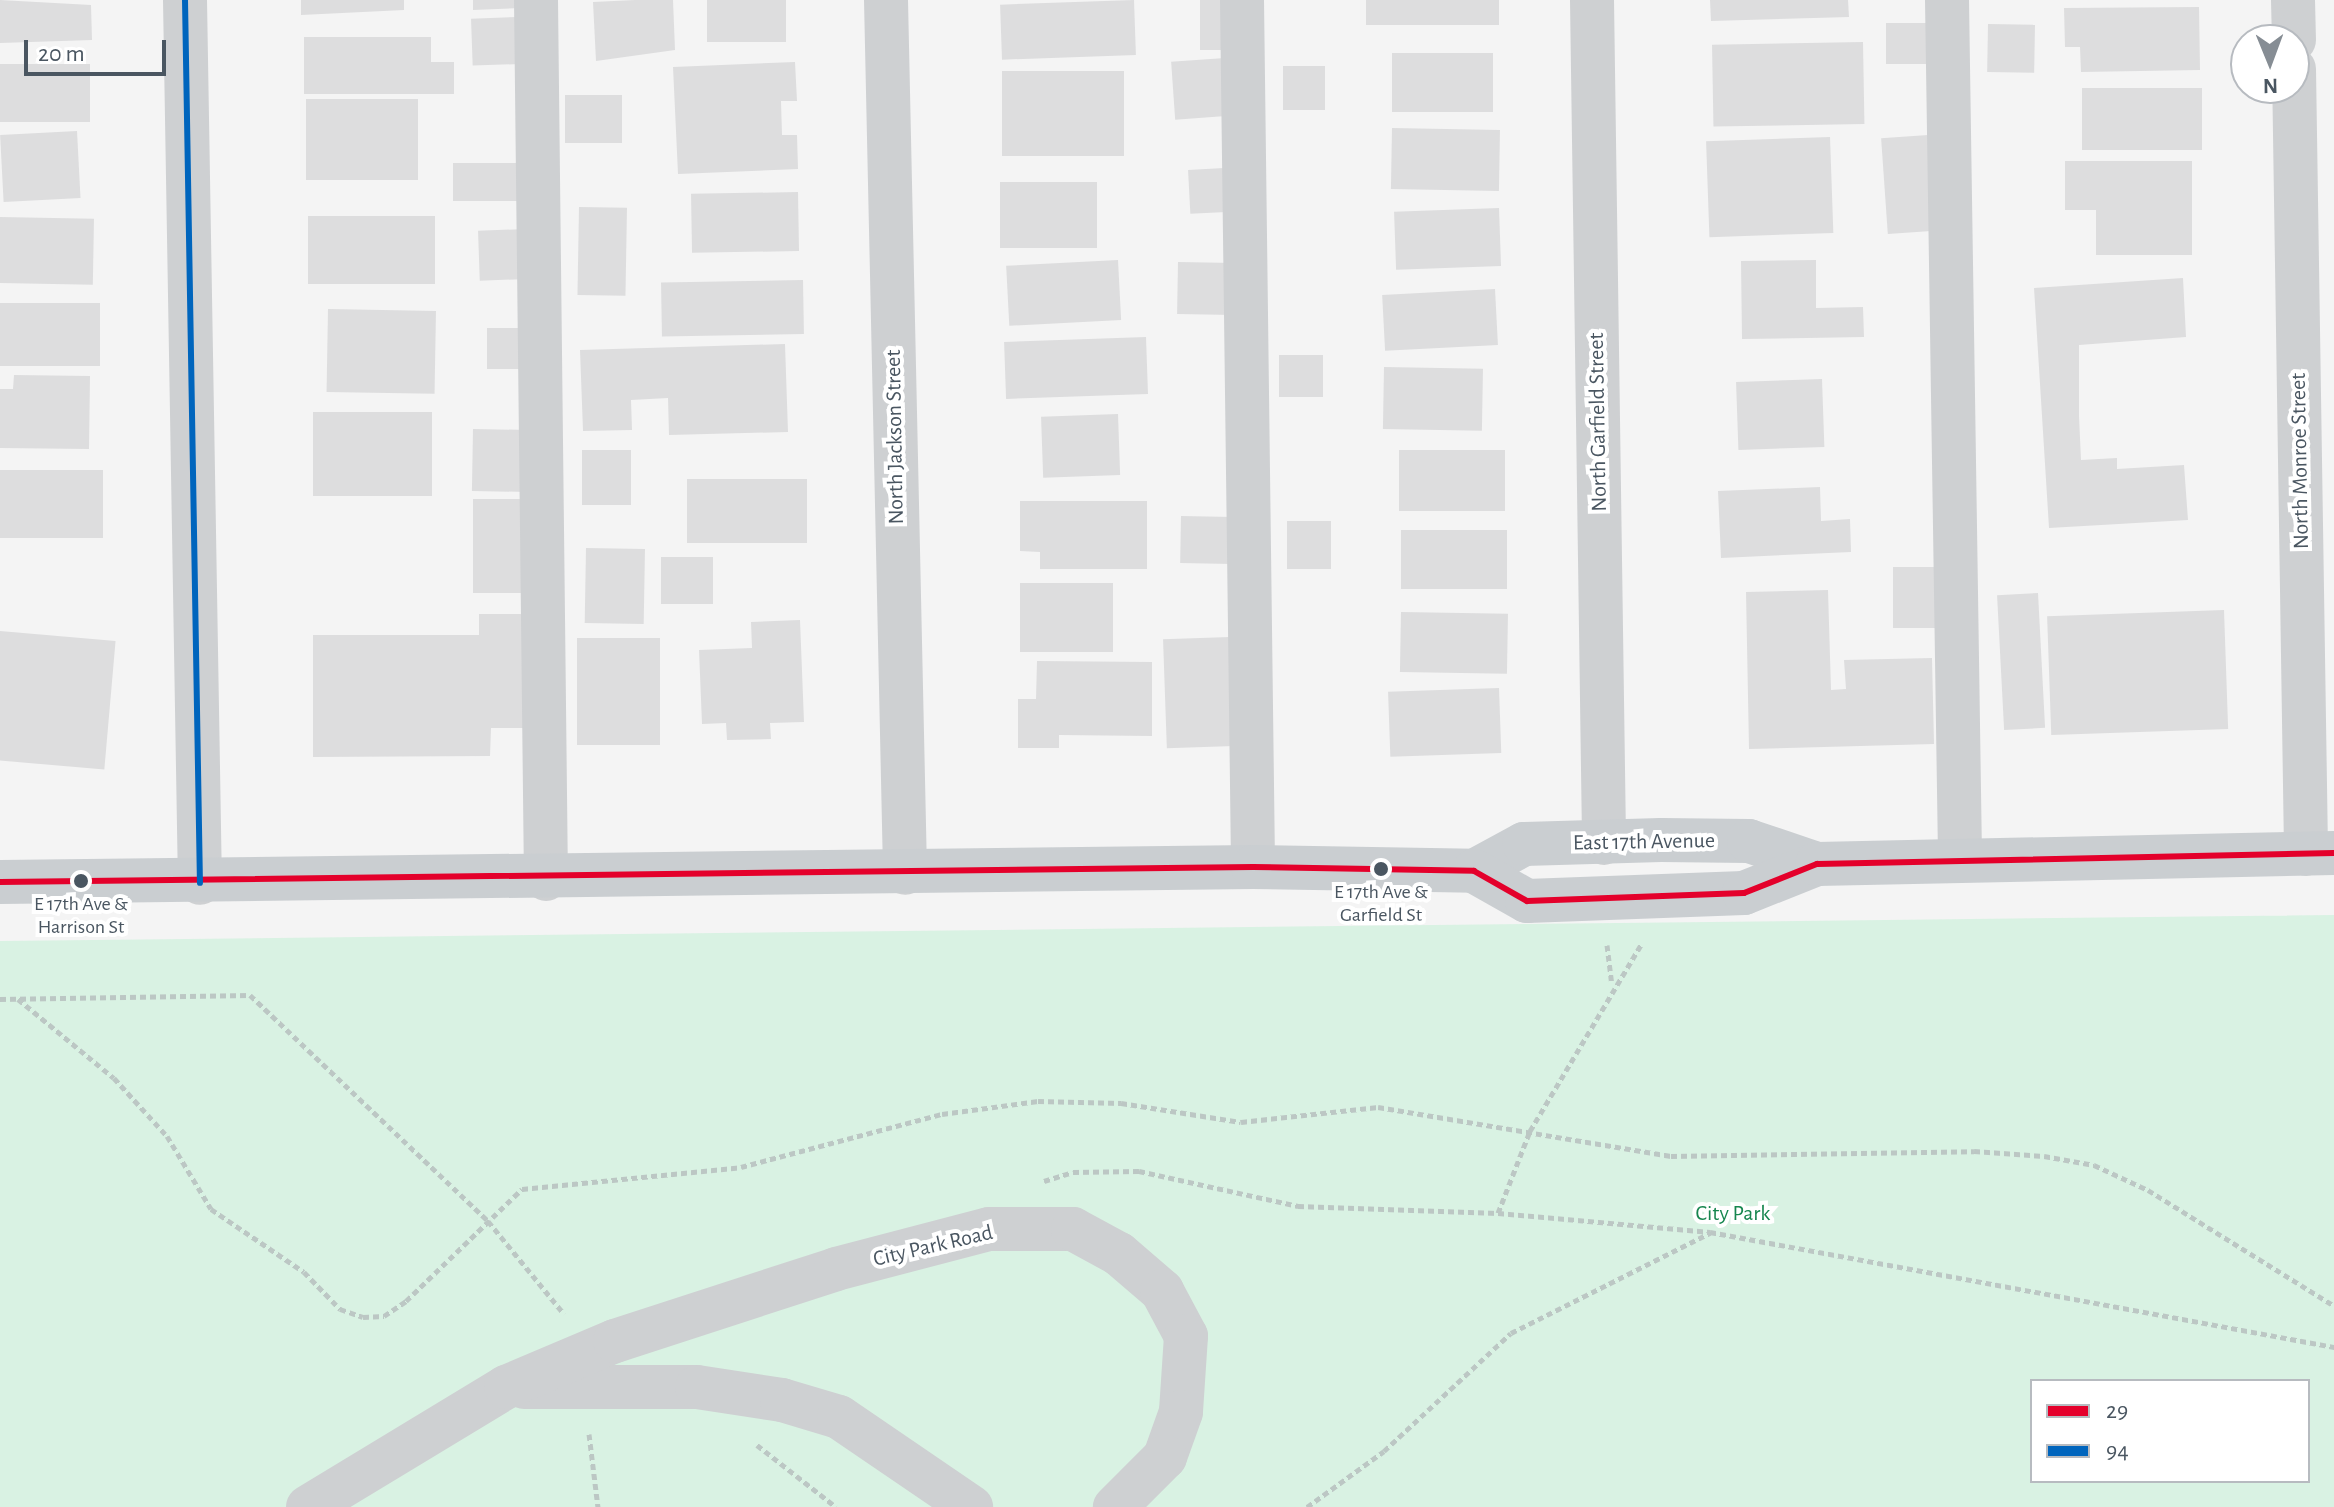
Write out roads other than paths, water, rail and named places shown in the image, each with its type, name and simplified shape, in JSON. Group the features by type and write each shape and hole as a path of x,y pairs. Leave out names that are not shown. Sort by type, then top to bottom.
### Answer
{"main road":[{"name":"East 17th Avenue","path":"1474,871 1524,844 1749,841 1817,864"},
{"name":"East 17th Avenue","path":"0,882 546,879 1253,867 1474,871 1527,901 1744,893 1817,864 2320,853"}],"street":[{"path":"185,0 200,883"},
{"path":"536,0 546,879"},
{"name":"North Jackson Street","path":"886,0 905,873"},
{"path":"1242,0 1253,867"},
{"name":"North Garfield Street","path":"1592,0 1604,843"},
{"path":"1947,0 1960,859"},
{"path":"2293,0 2294,24"},
{"name":"North Monroe Street","path":"2295,104 2320,853"},
{"name":"City Park Road","path":"308,1507 506,1387 615,1341 836,1269 989,1229 1073,1229 1119,1254 1162,1291 1186,1336 1181,1412 1165,1457 1115,1507"},
{"path":"506,1387 697,1387 782,1400 853,1425 971,1507"}],"place":[{"name":"E 17th Ave & Garfield St","path":"1381,869"},
{"name":"E 17th Ave & Harrison St","path":"81,881"}],"park label":[{"name":"City Park","path":"1733,1214"}]}
